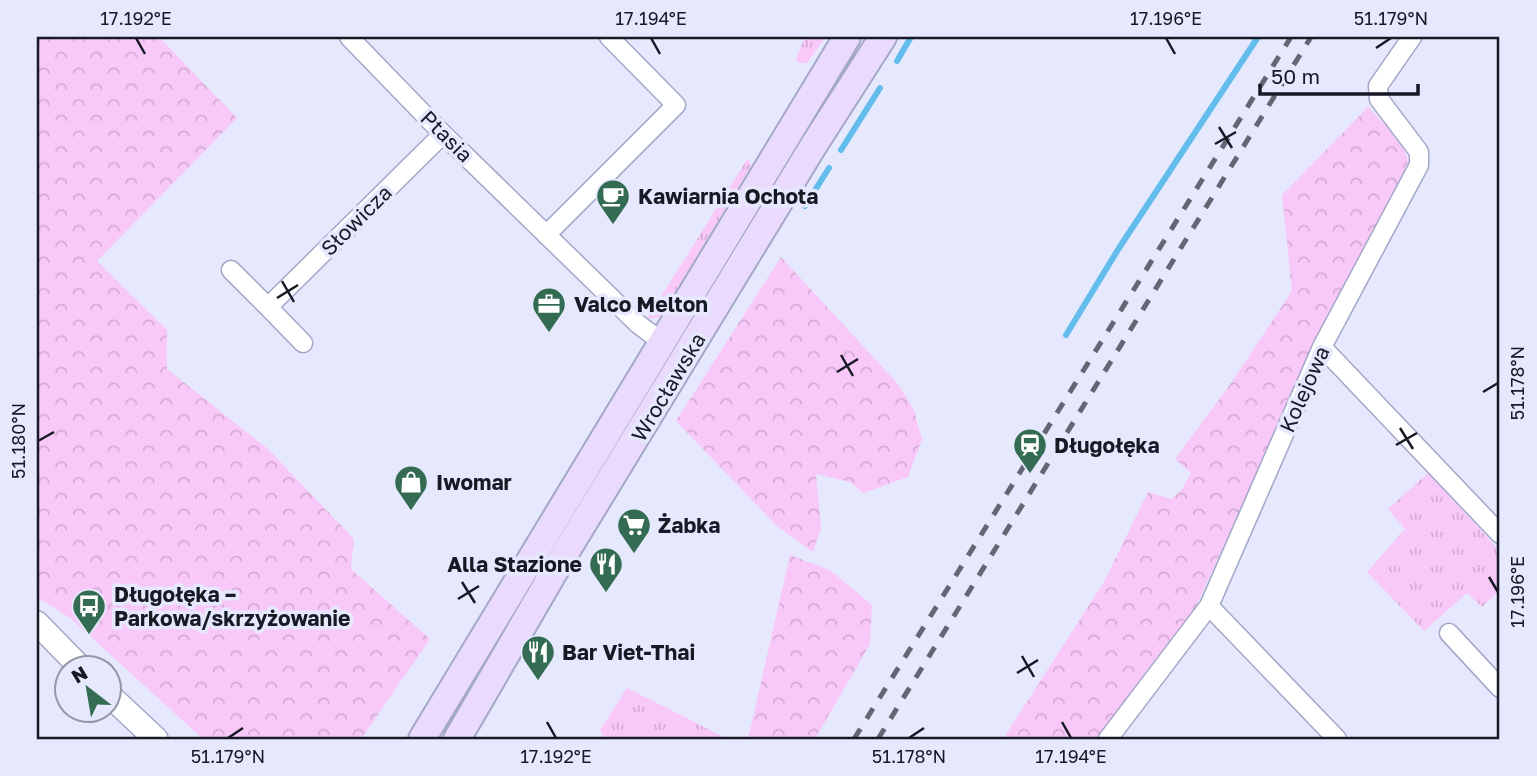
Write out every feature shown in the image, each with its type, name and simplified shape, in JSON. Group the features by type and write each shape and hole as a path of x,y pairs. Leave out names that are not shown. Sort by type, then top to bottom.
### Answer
{"main road":[{"name":"Wrocławska","path":"422,739 847,37"},
{"name":"Wrocławska","path":"457,739 561,560 812,148 883,37"}],"street":[{"name":"Ptasia","path":"349,37 443,134 638,324 662,342"},
{"path":"546,234 676,104 609,37"},
{"name":"Kolejowa","path":"1108,739 1209,606 1322,346 1419,165 1419,152 1379,99 1378,86 1412,37"},
{"name":"Słowicza","path":"268,307 443,134"},
{"path":"231,270 303,343"},
{"path":"1322,346 1500,534"},
{"path":"1209,606 1337,739"},
{"path":"37,623 68,654"},
{"path":"1449,633 1500,688"},
{"path":"122,707 156,739"}],"green space":[{"path":"37,37 159,37 237,118 97,261 167,330 167,369 268,449 354,539 351,569 430,639 361,739 203,739 122,665 122,654 110,654 70,618 37,597"},
{"path":"805,37 826,37 807,63 799,63 796,59"},
{"path":"1368,107 1403,144 1408,162 1385,214 1314,349 1190,619 1097,739 1003,739 1104,582 1148,492 1172,499 1182,489 1191,473 1175,459 1229,386 1292,291 1282,195"},
{"path":"748,158 751,166 660,317 647,319"},
{"path":"781,257 898,384 914,410 922,439 908,477 863,493 850,482 816,474 821,528 813,552 777,526 676,421"},
{"path":"1428,473 1500,551 1500,590 1482,607 1467,593 1424,631 1367,572 1405,529 1388,509"},
{"path":"790,555 830,570 872,605 870,644 815,739 748,739"},
{"path":"627,688 728,739 604,739 600,730"}],"waterway":[{"path":"897,61 911,37"},
{"path":"1066,335 1119,248 1258,37"},
{"path":"841,150 880,88"},
{"path":"805,206 829,168"}],"railway":[{"path":"854,739 1291,37"},
{"path":"878,739 1311,37"}],"place":[{"name":"Kawiarnia Ochota","path":"613,226"},
{"name":"Valco Melton","path":"549,334"},
{"name":"Długołęka","path":"1030,475"},
{"name":"Iwomar","path":"411,512"},
{"name":"Żabka","path":"634,555"},
{"name":"Alla Stazione","path":"606,594"},
{"name":"Długołęka – Parkowa/skrzyżowanie","path":"89,636"},
{"name":"Bar Viet-Thai","path":"538,682"}]}
